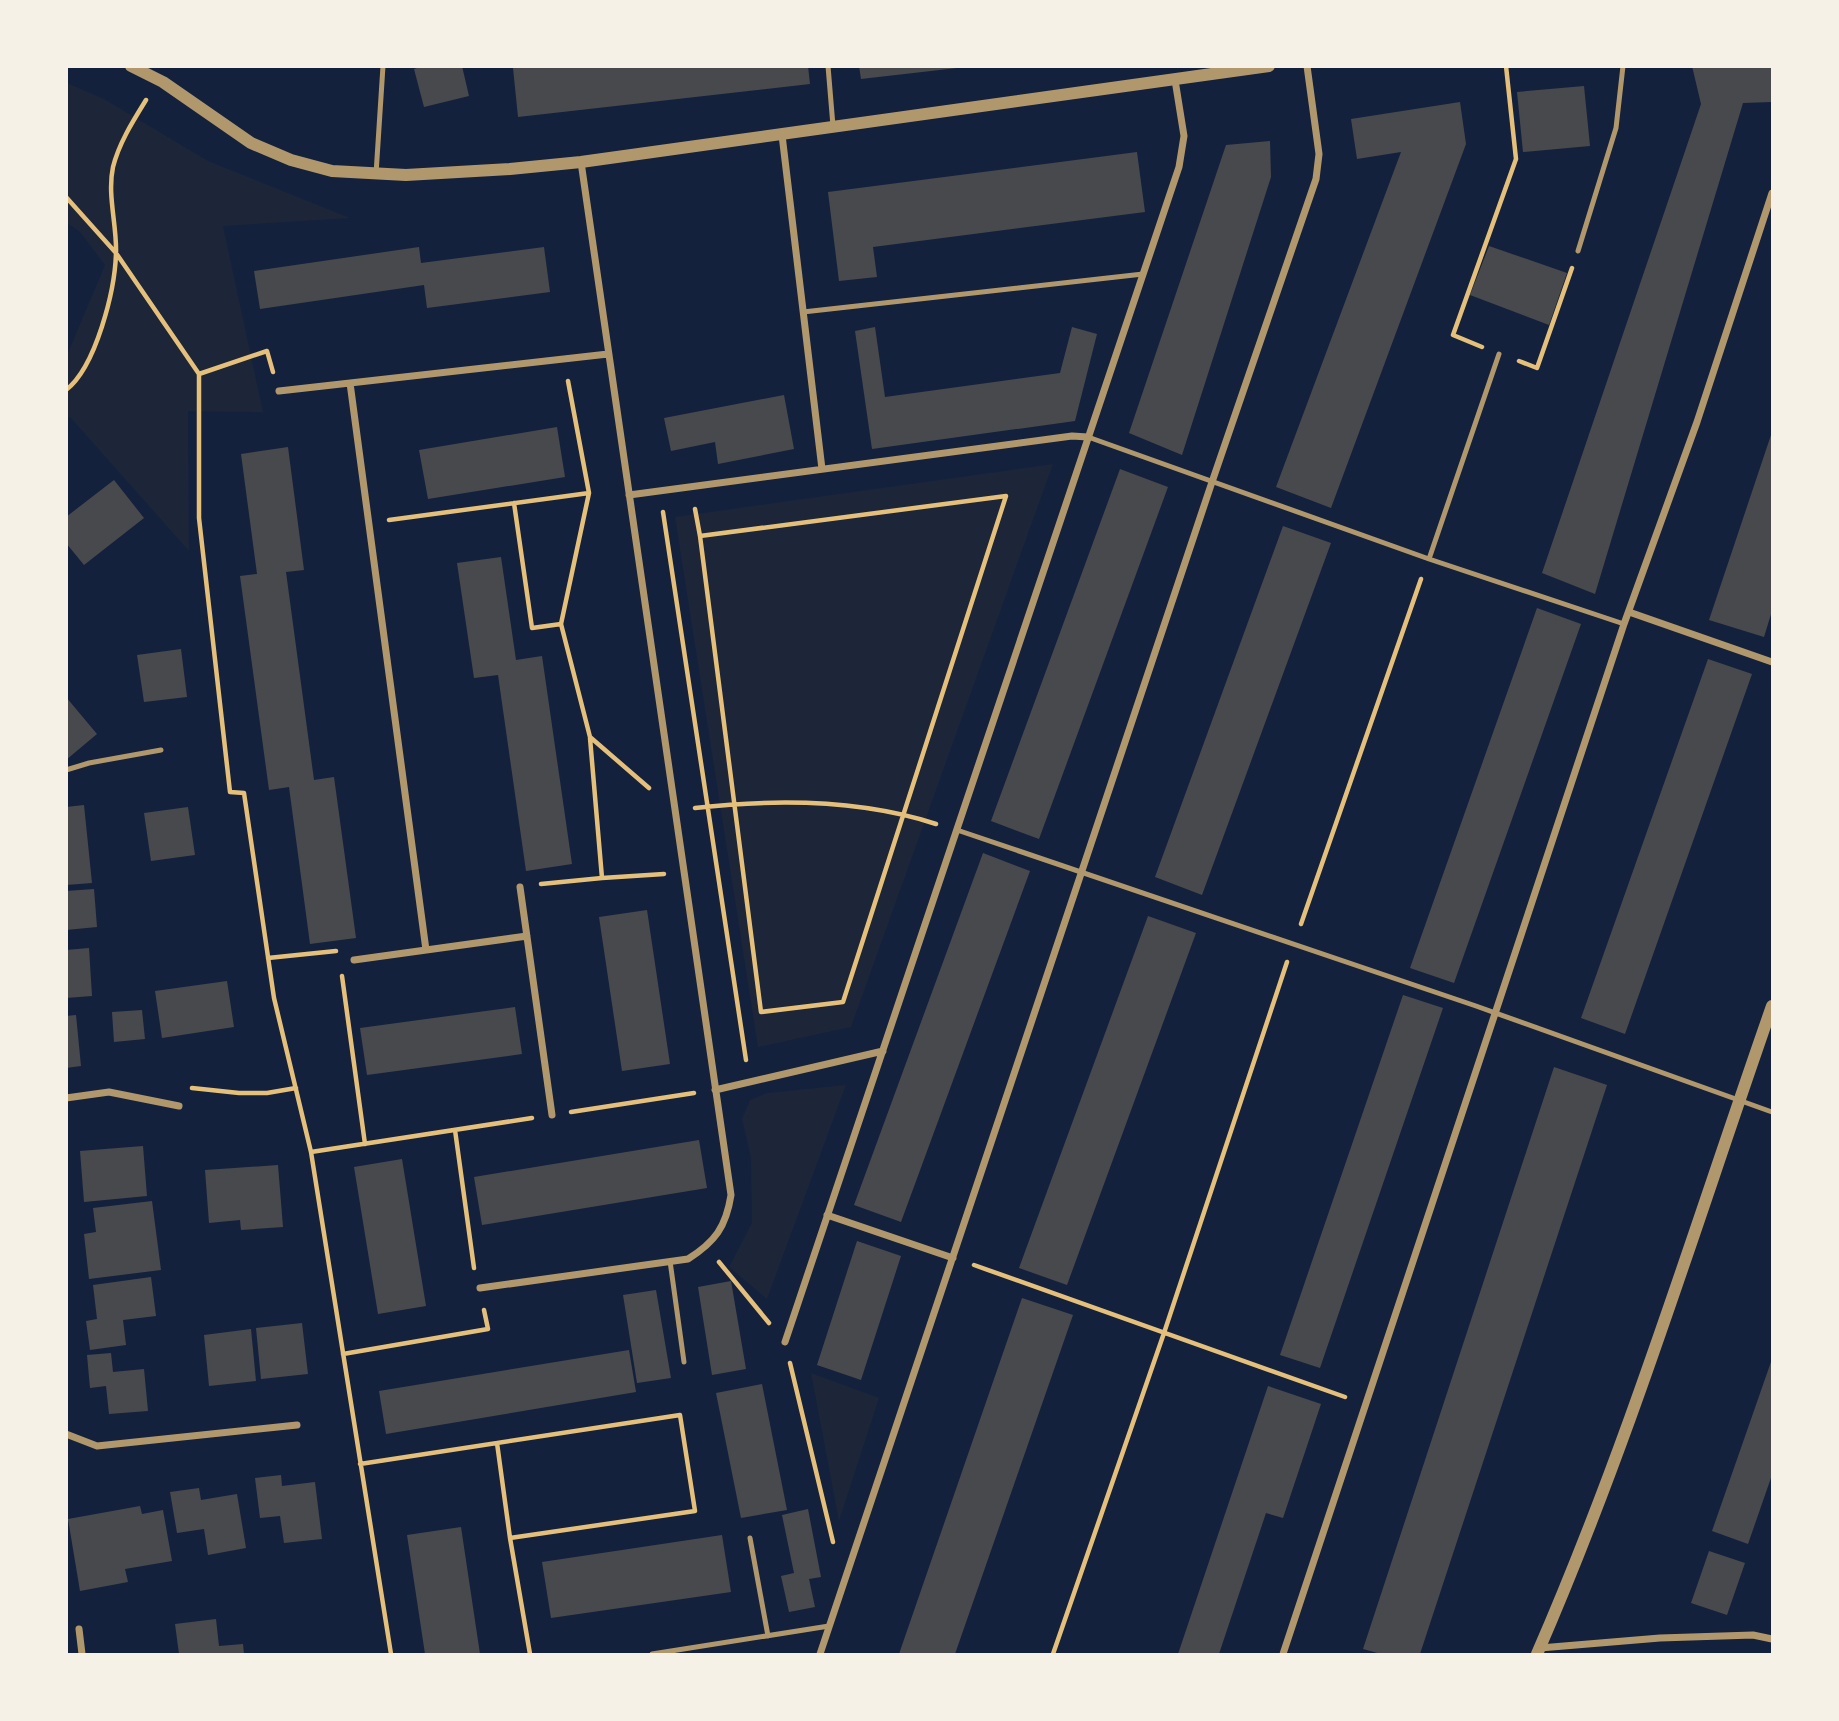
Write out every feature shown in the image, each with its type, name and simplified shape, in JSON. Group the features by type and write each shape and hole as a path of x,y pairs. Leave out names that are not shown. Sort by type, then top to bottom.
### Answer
{"street":[{"path":"131,66 158,80 251,142 291,160 332,171 406,175 581,162 1175,80 1209,71 1269,66"},
{"path":"820,1654 1316,178 1319,154 1307,66"},
{"path":"785,1342 1183,149 1182,120 1175,80"},
{"path":"782,135 822,469"},
{"path":"480,1288 688,1259 707,1247 719,1232 728,1214 731,1195 581,162"},
{"path":"1283,1654 1624,624 1698,422 1773,193"},
{"path":"279,391 608,354"},
{"path":"350,383 426,950"},
{"path":"629,495 1072,436 1088,438"},
{"path":"1629,612 1773,662"},
{"path":"520,887 552,1115"},
{"path":"354,960 527,936"},
{"path":"1773,1006 1618,1453 1539,1651 1660,1638 1753,1635 1773,1639"},
{"path":"715,1090 883,1051"},
{"path":"66,1098 109,1092 180,1106"},
{"path":"827,1216 953,1258"},
{"path":"66,1434 97,1446 297,1425"},
{"path":"79,1629 82,1654"}],"lane":[{"path":"376,174 383,66"},
{"path":"828,66 833,128"},
{"path":"1578,251 1616,128 1623,66"},
{"path":"803,312 1143,274"},
{"path":"1429,559 1499,354"},
{"path":"1088,438 1429,559 1624,624"},
{"path":"66,770 89,763 161,750"},
{"path":"957,830 1495,1013 1773,1112"},
{"path":"670,1261 684,1362"},
{"path":"750,1538 768,1636"},
{"path":"652,1654 829,1626"},
{"path":"715,1644 716,1654"}],"path":[{"path":"1506,66 1516,159 1453,335 1537,368 1578,251"},
{"path":"66,390 76,383 103,330 116,253 113,168 126,133 158,80"},
{"path":"66,197 116,253 199,374 199,518 230,792 244,793 274,998 311,1152 391,1654"},
{"path":"199,374 267,351 279,391"},
{"path":"563,359 589,493 561,624 590,737 602,878"},
{"path":"659,490 750,1082"},
{"path":"368,523 589,493"},
{"path":"1006,496 904,814 843,1002 761,1012 700,536 1006,496"},
{"path":"514,503 532,628 561,624"},
{"path":"1053,1654 1164,1333 1293,945 1429,559"},
{"path":"590,737 675,810 734,803 817,803 904,814 957,830"},
{"path":"520,887 684,873"},
{"path":"268,958 336,951 340,962 365,1144"},
{"path":"340,962 354,960"},
{"path":"180,1106 193,1087 239,1093 267,1093 296,1088"},
{"path":"311,1152 715,1090"},
{"path":"342,1354 488,1329 472,1259 455,1130"},
{"path":"707,1247 785,1342 843,1584"},
{"path":"953,1258 1365,1404"},
{"path":"360,1464 680,1415 695,1511 510,1538"},
{"path":"497,1443 530,1654"}],"shaded area":[{"path":"67,83 104,99 208,161 350,218 223,226 263,412 188,411 189,551 70,417 67,418 67,355 105,265 80,232 67,223"},
{"path":"1053,464 851,1027 758,1047 675,517"},
{"path":"846,1085 767,1299 729,1267 752,1223 751,1158 742,1119 750,1100 767,1093"},
{"path":"811,1373 879,1398 839,1521"}],"building":[{"path":"423,66 462,66 469,96 424,107 414,69"},
{"path":"808,66 810,84 518,117 513,68"},
{"path":"859,66 957,66 957,68 861,79"},
{"path":"1692,66 1772,66 1772,102 1743,103 1595,594 1542,573 1701,104"},
{"path":"1584,86 1590,146 1523,152 1517,92"},
{"path":"1460,102 1466,144 1331,508 1276,487 1401,152 1357,159 1351,119"},
{"path":"1270,141 1271,177 1182,455 1129,433 1226,145"},
{"path":"1137,152 1145,212 873,247 877,277 839,281 828,192"},
{"path":"1489,246 1567,273 1549,325 1470,295"},
{"path":"419,247 421,263 544,247 550,292 427,308 424,285 260,309 254,271"},
{"path":"875,327 885,397 1060,373 1072,327 1097,334 1075,421 872,449 855,331"},
{"path":"784,395 794,449 718,464 715,442 671,451 664,418"},
{"path":"557,427 565,477 428,499 419,450"},
{"path":"1772,432 1772,611 1764,637 1709,620"},
{"path":"288,447 304,570 286,572 314,780 334,777 356,938 310,944 289,787 269,790 240,576 257,574 241,454"},
{"path":"1120,469 1168,487 1039,839 991,821"},
{"path":"114,480 144,518 84,565 66,543 66,517"},
{"path":"1283,526 1331,543 1202,895 1155,877"},
{"path":"501,557 516,660 542,656 572,864 526,871 498,675 474,678 457,563"},
{"path":"1537,608 1581,624 1454,983 1410,968"},
{"path":"181,649 187,697 144,702 137,655"},
{"path":"1708,659 1752,674 1625,1034 1581,1018"},
{"path":"66,697 97,734 66,760"},
{"path":"84,805 92,883 66,885 66,807"},
{"path":"188,807 195,855 151,861 144,813"},
{"path":"983,853 1030,871 901,1222 854,1205"},
{"path":"94,889 97,927 66,930 66,891"},
{"path":"647,910 670,1064 622,1071 599,917"},
{"path":"1148,916 1196,933 1067,1285 1019,1268"},
{"path":"89,948 92,996 66,998 66,950"},
{"path":"227,981 234,1027 162,1038 155,991"},
{"path":"1403,995 1443,1008 1320,1368 1280,1355"},
{"path":"515,1007 522,1054 367,1075 360,1028"},
{"path":"142,1010 145,1039 114,1042 112,1012"},
{"path":"76,1015 81,1066 66,1068 66,1016"},
{"path":"1554,1067 1607,1085 1420,1654 1381,1654 1363,1649"},
{"path":"699,1140 707,1188 482,1225 474,1177"},
{"path":"143,1146 147,1196 84,1202 80,1151"},
{"path":"402,1159 426,1306 378,1314 354,1167"},
{"path":"278,1165 283,1227 241,1230 240,1220 209,1223 205,1170"},
{"path":"152,1201 161,1270 89,1279 84,1234 96,1232 93,1208"},
{"path":"857,1241 901,1256 861,1380 817,1365"},
{"path":"151,1277 156,1316 123,1320 126,1345 90,1350 86,1321 97,1319 93,1285"},
{"path":"731,1281 746,1369 712,1375 698,1287"},
{"path":"656,1290 671,1378 637,1383 623,1295"},
{"path":"1022,1298 1073,1315 955,1654 899,1654"},
{"path":"302,1323 308,1374 261,1379 256,1328"},
{"path":"251,1329 256,1381 209,1386 204,1335"},
{"path":"629,1350 636,1392 386,1434 379,1391"},
{"path":"111,1353 113,1372 144,1369 148,1411 109,1414 106,1386 90,1388 87,1355"},
{"path":"1772,1359 1772,1475 1748,1544 1712,1531"},
{"path":"762,1384 787,1510 741,1518 716,1393"},
{"path":"1268,1386 1321,1404 1283,1518 1266,1513 1219,1654 1178,1654"},
{"path":"281,1475 282,1486 315,1482 322,1539 284,1543 280,1516 260,1518 255,1478"},
{"path":"199,1488 201,1500 237,1494 246,1548 208,1555 204,1529 177,1533 170,1492"},
{"path":"140,1506 142,1514 163,1510 172,1561 125,1569 128,1582 80,1591 68,1519"},
{"path":"808,1509 821,1577 809,1579 815,1607 789,1612 781,1576 794,1573 782,1515"},
{"path":"461,1527 480,1654 425,1654 407,1535"},
{"path":"722,1535 731,1592 551,1618 542,1562"},
{"path":"1709,1551 1745,1563 1727,1615 1691,1603"},
{"path":"216,1619 219,1646 243,1644 244,1654 179,1654 175,1624"}]}
